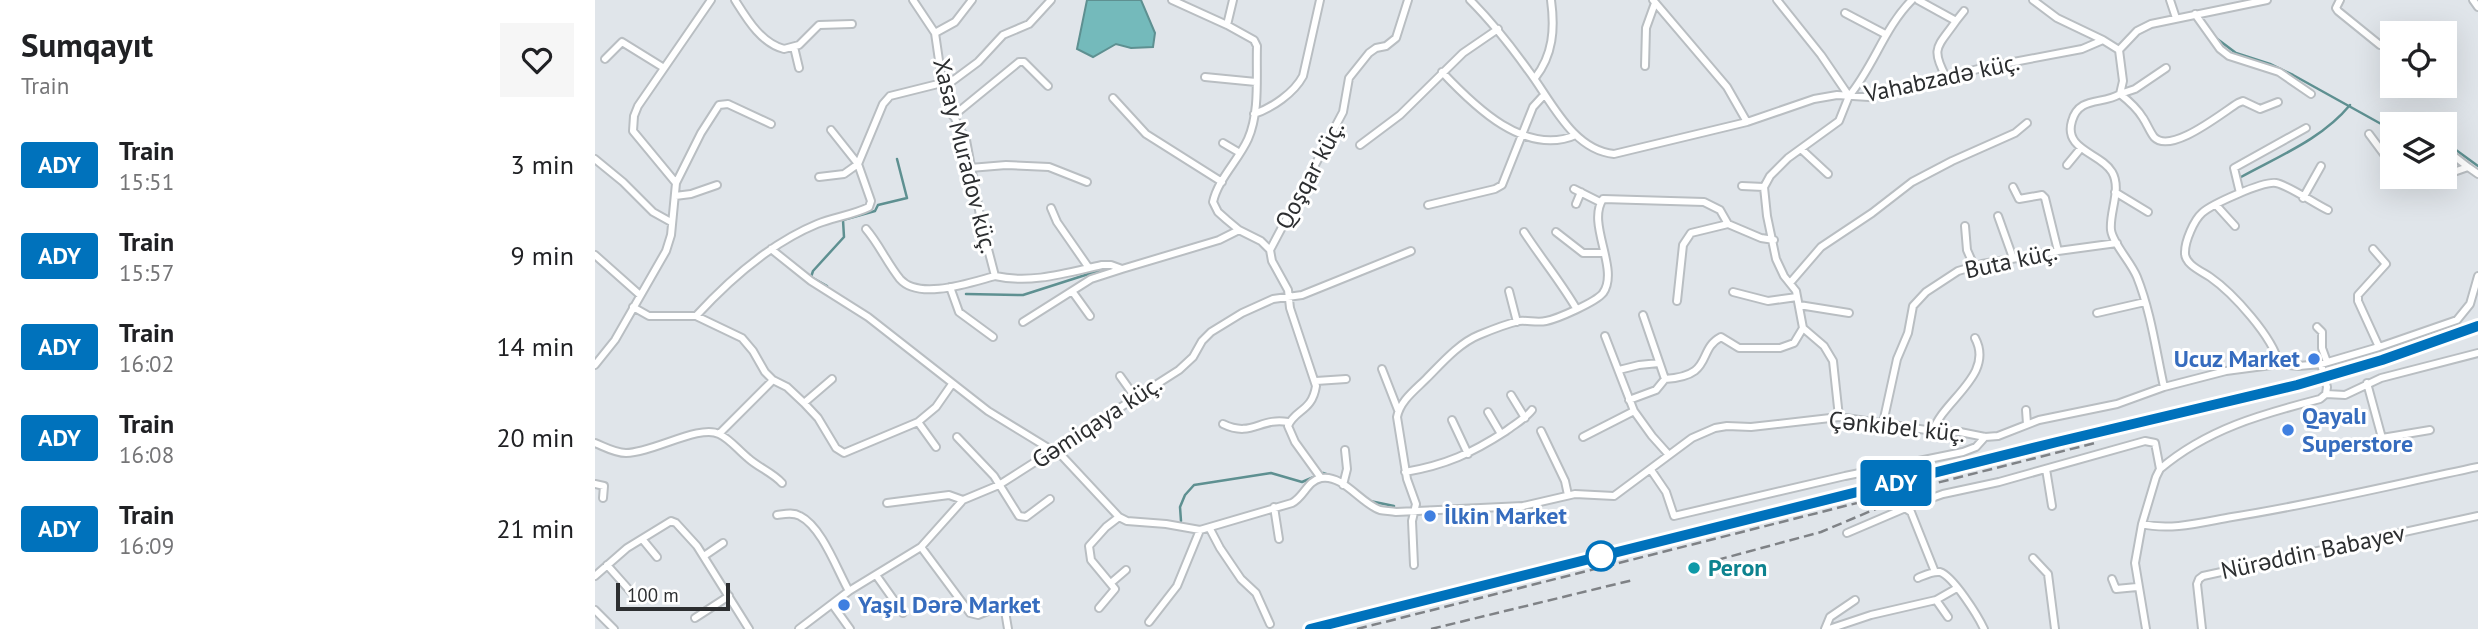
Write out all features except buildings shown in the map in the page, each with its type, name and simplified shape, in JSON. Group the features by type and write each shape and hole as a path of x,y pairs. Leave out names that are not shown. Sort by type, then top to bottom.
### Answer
{"street":[{"path":"676,183 633,131 634,116 638,106 711,0"},
{"path":"735,0 751,25 767,40 784,50 794,47 819,25 852,24"},
{"name":"Xasay Muradov küç.","path":"913,0 935,33 943,85 953,116 966,140 982,226 995,275 1017,280 1036,279 1111,264 1122,269 1219,240 1239,230"},
{"path":"935,33 955,22 972,0"},
{"path":"819,177 844,174 858,164 890,96 943,85 978,62 1003,35 1029,24 1051,0"},
{"path":"1173,0 1227,25 1255,42 1254,114 1247,140 1214,197 1214,207 1239,230 1261,241 1270,250 1272,261 1286,285 1290,308 1316,381 1313,399 1301,413 1288,422 1278,420 1242,430 1223,424"},
{"path":"1227,25 1233,0"},
{"path":"1254,114 1292,92 1299,84 1321,0"},
{"name":"Qoşqar küç.","path":"1270,250 1343,112 1349,78 1369,53 1386,46 1396,37 1408,0"},
{"name":"Vahabzadə küç.","path":"1470,0 1497,29 1576,135 1594,148 1614,154 1747,122 1814,99 1837,95 1869,97 1946,77 2082,49 2103,40"},
{"path":"1535,78 1550,47 1553,18 1551,0"},
{"path":"1777,0 1821,55 1849,96"},
{"path":"1629,400 1656,390 1665,379 1693,373 1699,369 1713,343 1721,337 1739,348 1780,348 1794,343 1803,328 1800,305 1780,270 1767,216 1764,187 1778,167 1839,121 1849,96 1885,34 1912,0"},
{"path":"1918,0 1956,21"},
{"path":"2033,0 2057,18 2119,50"},
{"path":"2170,0 2176,18"},
{"path":"2119,50 2142,28 2176,18 2267,0"},
{"path":"2340,0 2336,8 2338,11 2380,45"},
{"path":"2473,0 2478,7"},
{"path":"1645,66 1646,28 1654,2"},
{"path":"1654,2 1727,88 1747,122"},
{"path":"1946,77 1935,58 1937,50 1964,11"},
{"path":"1845,13 1885,34"},
{"path":"2195,14 2220,49 2229,56 2279,72 2311,94"},
{"path":"1360,145 1400,115 1463,53 1497,29"},
{"path":"605,59 622,41 664,68"},
{"path":"794,47 799,68"},
{"path":"2119,50 2123,81 2120,94"},
{"path":"953,116 1019,62 1024,62 1048,86"},
{"path":"2164,387 2145,302 2131,263 2112,234 2115,181 2110,169 2081,148 2071,133 2075,112 2087,102 2113,98 2135,89 2166,68"},
{"path":"1442,72 1483,111 1521,134 1553,141 1576,135"},
{"path":"1205,77 1256,82"},
{"path":"2120,94 2135,107 2154,136 2165,141 2197,131 2243,101 2260,109 2278,102"},
{"path":"1428,205 1502,185 1533,107 1544,95"},
{"path":"1113,98 1146,134 1222,182"},
{"path":"595,365 615,340 666,251 671,235 676,183 701,133 719,106 728,104 771,124"},
{"path":"1790,284 1821,247 1912,182 1952,160 2015,133 2027,123"},
{"path":"2240,193 2234,168 2306,128"},
{"path":"696,316 771,249 819,223 869,207 871,201 858,164 831,130"},
{"path":"2369,134 2380,149"},
{"path":"1223,143 1240,153"},
{"path":"2067,165 2081,148"},
{"path":"1801,149 1828,174"},
{"path":"2457,158 2478,174"},
{"path":"595,159 653,212 671,222"},
{"path":"970,168 1006,165 1049,167 1087,182"},
{"path":"2303,198 2321,166"},
{"path":"2457,171 2468,167"},
{"path":"2279,364 2273,348 2240,304 2220,285 2192,265 2185,255 2196,220 2201,213 2240,193 2271,183 2277,183 2328,211"},
{"path":"675,196 691,194 717,185"},
{"path":"1742,186 1764,187"},
{"path":"2013,187 2019,199 2042,195 2045,198 2058,251"},
{"path":"1574,189 1600,202"},
{"path":"1576,204 1581,192"},
{"path":"2115,192 2148,212"},
{"path":"1600,202 1607,198 1626,201 1704,202 1720,210 1728,224 1761,239 1774,240"},
{"path":"1414,565 1415,500 1405,472 1398,410 1465,342 1517,322 1551,320 1602,294 1607,279 1599,227 1600,202"},
{"path":"2216,205 2235,226"},
{"path":"1051,208 1057,222 1089,268"},
{"path":"1997,216 2013,258"},
{"path":"1677,301 1683,245 1687,237 1691,233 1728,224"},
{"path":"1965,226 1967,250 1974,266"},
{"path":"866,229 901,280 908,285 925,288 950,287 995,275"},
{"path":"1524,232 1546,267 1560,280 1576,308"},
{"path":"1556,232 1583,253 1604,253"},
{"name":"Buta küç.","path":"1883,423 1897,359 1916,301 1948,277 1974,266 2117,243"},
{"path":"771,249 811,281 868,317 952,384 1009,425 1071,464 1119,517 1127,521 1210,529 1297,500 1308,486 1321,478 1295,442 1288,422"},
{"path":"2373,249 2386,264 2361,289 2358,301 2379,347"},
{"name":"Gəmiqaya küç.","path":"799,629 849,591 921,547 963,500 999,485 1187,364 1202,341 1224,322 1273,299 1302,295 1411,251"},
{"path":"595,256 640,295"},
{"path":"1023,322 1091,279 1122,269"},
{"name":"Çənkibel küç.","path":"1321,478 1330,478 1379,509 1413,511 1523,506 1569,495 1615,496 1692,438 1727,426 1751,427 1839,417 1933,431 1960,432 1985,438 2010,433 2027,424 2085,408 2129,400 2164,387 2226,371 2279,364 2299,366 2324,363 2379,347 2457,320 2470,304 2478,276"},
{"path":"950,287 959,312 993,337"},
{"path":"1072,291 1090,316"},
{"path":"1509,291 1517,322"},
{"path":"1733,292 1767,301 1797,297"},
{"path":"2097,313 2145,302"},
{"path":"1800,305 1849,313"},
{"path":"633,307 649,316 696,316 747,342 760,366 773,380 787,387 804,403 818,418 836,448 844,453 918,422 936,407 952,384"},
{"path":"1643,315 1665,379"},
{"path":"2146,629 2137,587 2136,553 2142,524 2160,469 2221,429 2255,416 2320,399 2326,394 2322,332 2318,327"},
{"path":"1803,328 1830,354 1839,417"},
{"path":"1605,336 1629,400 1652,436 1669,455"},
{"path":"1933,431 1938,417 1971,379 1980,352 1975,338"},
{"path":"2326,394 2345,395 2367,383 2478,353"},
{"path":"1619,370 1659,363"},
{"path":"1382,369 1398,410"},
{"path":"1120,376 1135,397"},
{"path":"804,403 832,379"},
{"path":"1316,381 1346,379"},
{"path":"719,434 773,380"},
{"path":"2367,383 2382,438 2430,430"},
{"path":"1511,395 1525,418"},
{"path":"1405,472 1430,468 1468,454 1525,418 1532,410"},
{"path":"2026,410 2027,424"},
{"path":"1583,438 1635,411"},
{"path":"1488,412 1501,434"},
{"path":"1452,420 1468,454"},
{"path":"918,422 936,447"},
{"path":"595,443 624,453 663,445 705,431 719,434 755,464 769,470 782,483"},
{"path":"1541,431 1569,495"},
{"path":"957,437 994,476 1019,516 1023,518 1050,499"},
{"path":"1651,470 1666,492 1674,516 1963,452 1976,447 1985,438"},
{"path":"1847,533 1943,494 2145,441 2155,443 2160,469"},
{"path":"1343,485 1347,469 1345,450"},
{"path":"2142,524 2155,527 2186,525 2270,511 2478,467"},
{"path":"2046,469 2052,506"},
{"path":"595,484 604,486 603,498"},
{"path":"887,503 949,495 963,500"},
{"path":"1274,507 1279,539"},
{"path":"1905,508 1911,512 1935,572"},
{"path":"778,514 793,514 804,519 824,542 849,591"},
{"name":"Nürəddin Babayev","path":"2202,629 2197,584 2203,576 2478,516"},
{"path":"1099,608 1114,591 1112,582 1091,560 1088,551 1094,539 1119,517"},
{"path":"595,576 627,548 671,521 684,531 704,556 749,629"},
{"path":"1210,529 1241,579 1256,593 1270,624"},
{"path":"1149,622 1177,586 1201,530"},
{"path":"643,540 657,556"},
{"path":"704,556 723,542"},
{"path":"921,547 971,613 978,615 1000,606 1005,611 1008,629"},
{"path":"2033,558 2048,573 2055,629"},
{"path":"607,565 631,592"},
{"path":"1112,582 1126,570"},
{"path":"1918,578 1935,572 1949,576 1984,629"},
{"path":"876,575 903,613"},
{"path":"2112,579 2116,589 2137,587"},
{"path":"1827,629 1871,615 1936,600 1957,588"},
{"path":"695,618 729,596"},
{"path":"1827,629 1830,617 1855,600"},
{"path":"1936,600 1948,617"},
{"path":"832,604 850,629"},
{"path":"595,610 614,629"}],"water":[{"path":"1087,0 1141,0 1155,33 1153,47 1131,48 1116,44 1093,57 1077,49"}],"waterway":[{"path":"2216,38 2236,53 2293,75 2380,123"},
{"path":"2241,177 2327,128 2350,105"},
{"path":"2457,151 2478,166"},
{"path":"827,286 811,277 813,271 844,237 843,220 875,211 878,205 907,198 897,159"},
{"path":"966,294 1023,295 1101,270"},
{"path":"1181,521 1180,507 1185,495 1194,485 1271,473 1302,482 1316,476"},
{"path":"1323,473 1341,479"},
{"path":"1364,497 1370,501 1394,506"}],"railway":[{"path":"1310,629 2057,442 2297,385 2382,360 2478,326"},
{"path":"1357,629 2095,443"},
{"path":"1717,560 1821,532 1885,505"},
{"path":"1431,629 1633,580"}],"train":[{"name":"ADY","path":"1310,629 2057,442 2325,378 2478,326"}],"place":[{"name":"Ucuz Market","path":"2314,359"},
{"name":"Qayalı Superstore","path":"2288,430"},
{"name":"İlkin Market","path":"1430,516"},
{"name":"Peron","path":"1694,568"},
{"name":"Yaşıl Dərə Market","path":"844,605"}]}
